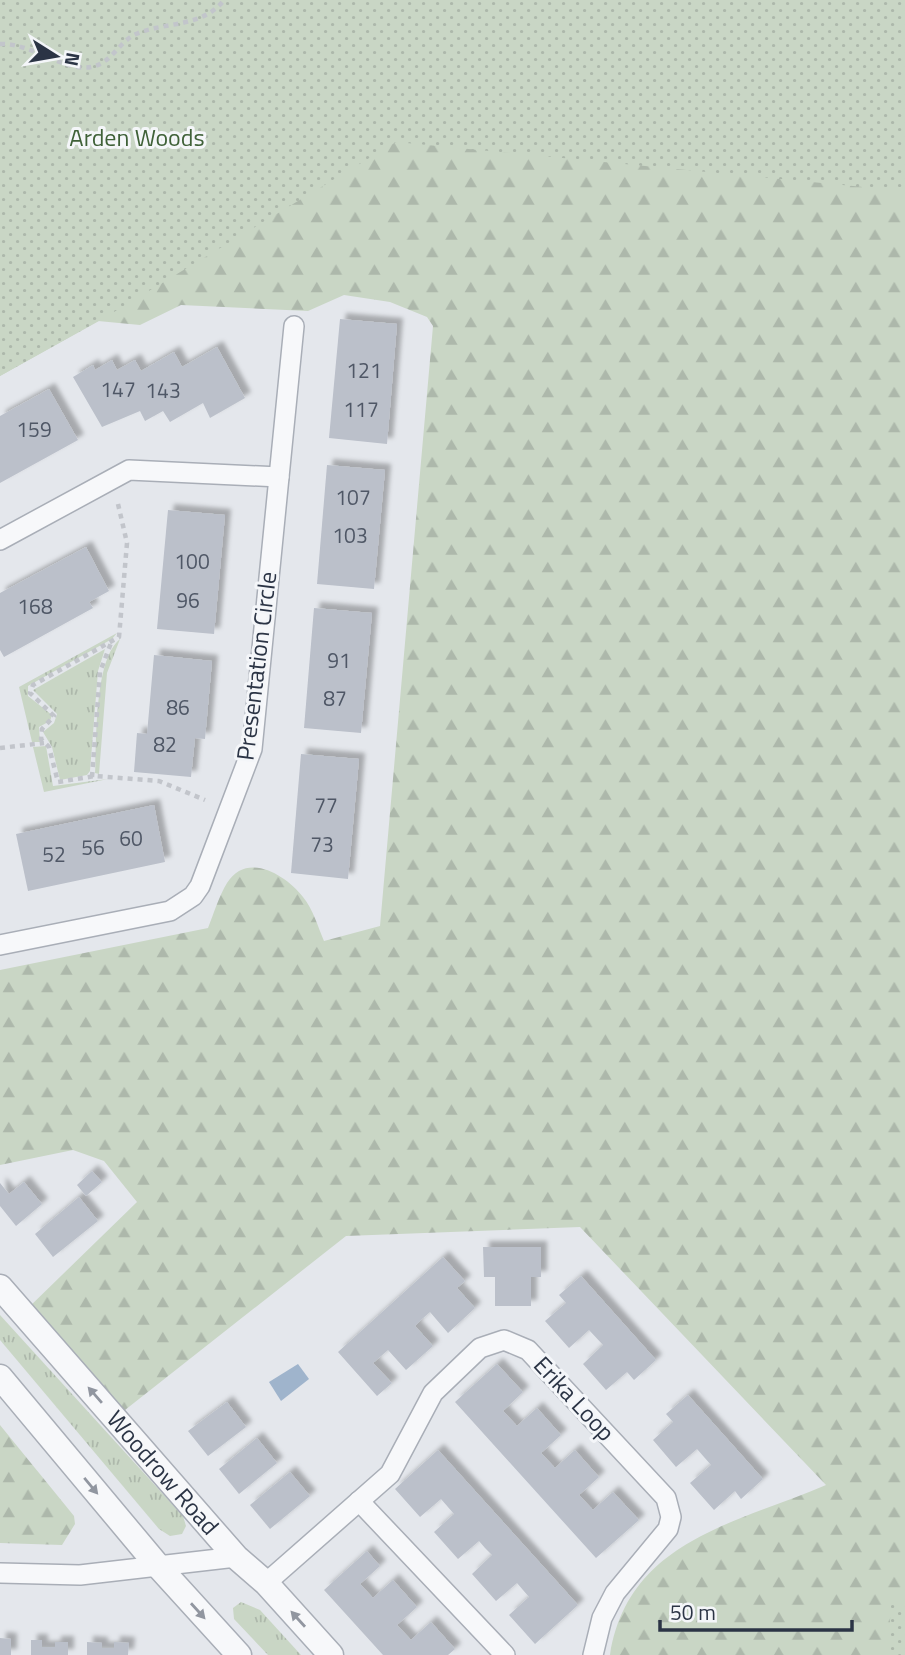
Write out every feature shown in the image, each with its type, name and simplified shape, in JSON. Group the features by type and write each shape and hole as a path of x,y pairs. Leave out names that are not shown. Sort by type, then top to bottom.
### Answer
{"street":[{"name":"Presentation Circle","path":"0,946 170,911 193,896 200,886 252,749 294,326"},
{"path":"0,540 129,470 279,477"},
{"name":"Woodrow Road","path":"0,1287 236,1557 266,1583 331,1655"},
{"name":"Erika Loop","path":"266,1583 390,1474 433,1393 480,1348 504,1340 528,1350 666,1498 670,1508 668,1529 615,1593 602,1618 593,1655"},
{"path":"0,1377 158,1566 239,1655"},
{"path":"359,1501 505,1655"},
{"path":"0,1573 80,1575 236,1557"}],"path":[{"path":"0,44 79,68 99,65 119,51 133,35 161,26 198,21 224,0"},
{"path":"118,503 127,548 119,637 33,685 30,694 54,713 52,721 41,730 41,739 45,743 57,781 92,776 163,781 205,800"},
{"path":"92,776 100,672 112,642"},
{"path":"0,748 45,743"}],"green space":[{"path":"0,0 905,0 905,1655 610,1655 621,1616 639,1585 663,1561 692,1541 724,1525 826,1485 580,1227 346,1236 125,1410 25,1311 137,1202 104,1161 73,1150 0,1165 0,970 208,928 227,883 235,874 245,869 255,868 277,874 296,889 310,907 324,941 380,926 433,326 427,317 390,302 344,295 308,311 181,305 140,325 98,321 0,376"},
{"name":"Arden Woods","path":"0,0 905,0 905,191 396,142 99,321 0,376"},
{"path":"117,633 112,639 28,686 28,696 52,715 50,721 39,727 40,742 32,742 19,687"},
{"path":"120,639 107,673 99,774 95,773 101,682 105,664"},
{"path":"105,649 98,671 90,771 87,775 60,780 52,747 43,732 54,723 57,714 33,690"},
{"path":"46,746 53,786 108,779 44,792 33,747"},
{"path":"0,1315 183,1516 186,1526 182,1534 170,1536 159,1529 0,1340"},
{"path":"0,1425 74,1516 75,1524 62,1545 0,1543"},
{"path":"241,1602 260,1610 301,1655 268,1655 234,1619 233,1608"},
{"path":"891,1604 905,1604 905,1655 888,1655"}],"water":[{"path":"298,1364 309,1379 281,1401 269,1382"}],"building":[{"path":"340,319 397,324 387,444 329,438"},
{"path":"217,347 245,398 210,418 203,403 170,422 163,411 145,421 140,411 102,427 73,377 93,365 95,370 112,360 117,370 135,360 141,371 174,352 182,367"},
{"path":"49,389 78,440 0,483 0,416"},
{"path":"327,465 385,470 374,589 317,584"},
{"path":"168,510 225,515 214,634 157,629"},
{"path":"86,547 109,591 89,602 93,608 4,657 0,650 0,593"},
{"path":"314,608 372,613 361,733 304,728"},
{"path":"154,655 212,661 205,739 195,738 191,777 134,772 137,733 147,734"},
{"path":"301,754 359,759 348,879 291,873"},
{"path":"154,805 165,862 28,891 16,834"},
{"path":"92,1171 102,1182 86,1196 77,1185"},
{"path":"24,1182 42,1204 16,1226 0,1206 0,1183 9,1194"},
{"path":"79,1197 98,1221 53,1257 35,1234"},
{"path":"483,1247 541,1247 541,1277 531,1277 531,1306 495,1306 495,1277 484,1277"},
{"path":"443,1257 465,1281 457,1288 475,1308 448,1333 430,1312 422,1319 415,1326 433,1346 406,1370 388,1350 373,1363 392,1383 377,1396 338,1352"},
{"path":"581,1276 656,1360 634,1380 627,1372 606,1390 583,1364 603,1345 589,1330 569,1348 545,1321 566,1303 559,1295"},
{"path":"497,1364 523,1392 503,1411 517,1426 537,1408 561,1435 541,1453 555,1468 575,1450 599,1477 579,1495 593,1510 613,1492 639,1520 596,1558 455,1402"},
{"path":"688,1395 763,1479 741,1499 735,1491 714,1510 690,1483 711,1465 697,1449 676,1467 653,1440 673,1422 666,1414"},
{"path":"227,1402 246,1427 208,1456 188,1431"},
{"path":"257,1438 277,1463 239,1494 219,1469"},
{"path":"438,1450 578,1605 535,1644 509,1615 529,1597 517,1583 496,1601 472,1574 492,1555 479,1541 458,1559 434,1532 454,1514 441,1499 420,1517 395,1489"},
{"path":"290,1472 310,1496 270,1529 250,1505"},
{"path":"367,1551 380,1566 360,1584 373,1598 393,1580 417,1607 397,1625 411,1640 431,1622 455,1649 448,1655 383,1655 324,1590"},
{"path":"0,1638 11,1639 11,1655 0,1655"},
{"path":"31,1640 42,1640 42,1647 55,1647 55,1642 68,1642 68,1655 31,1655"},
{"path":"87,1642 102,1643 102,1648 114,1648 114,1642 129,1643 128,1655 87,1655"}]}
